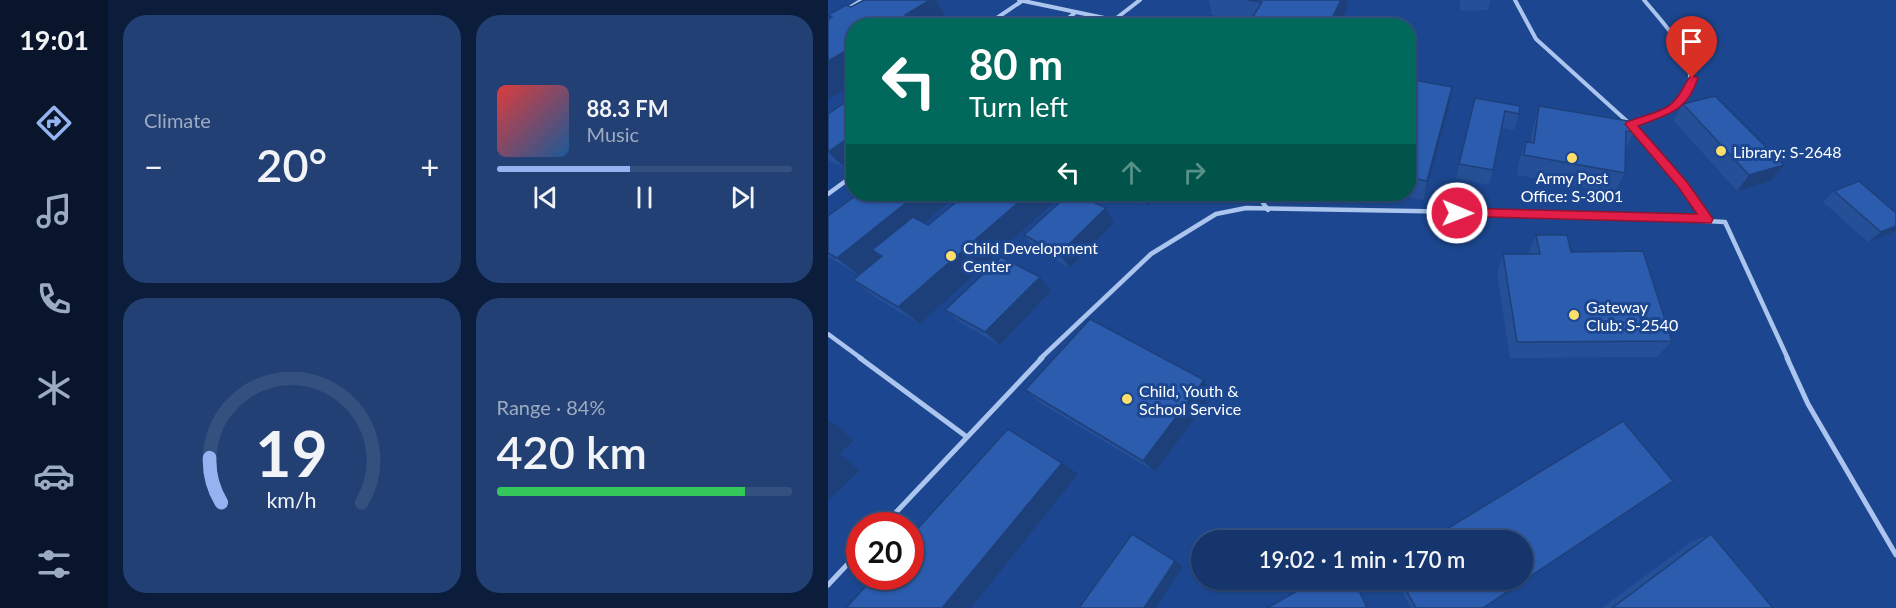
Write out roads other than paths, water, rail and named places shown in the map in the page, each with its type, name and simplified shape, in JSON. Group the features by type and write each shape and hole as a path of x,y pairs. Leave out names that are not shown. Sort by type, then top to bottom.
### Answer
{"lane":[{"path":"845,10 862,0"},
{"path":"996,18 1021,0 1104,18"},
{"path":"1117,18 1140,0"},
{"path":"1515,0 1536,39 1630,124 1683,185 1707,219"},
{"path":"1630,124 1671,109 1688,94 1692,78 1682,47 1644,0"},
{"path":"1068,18 1076,12"},
{"path":"828,194 846,181"},
{"path":"1262,201 1268,210"},
{"path":"896,512 1048,351 1151,254 1216,214 1246,208 1707,219 1725,222 1808,404 1896,555"},
{"path":"828,334 967,437"},
{"path":"828,585 846,566"}],"place":[{"name":"Library: S-2648","path":"1721,151"},
{"name":"Army Post Office: S-3001","path":"1572,158"},
{"name":"Child Development Center","path":"951,256"},
{"name":"Gateway Club: S-2540","path":"1574,315"},
{"name":"Child, Youth & School Service","path":"1127,399"}]}
